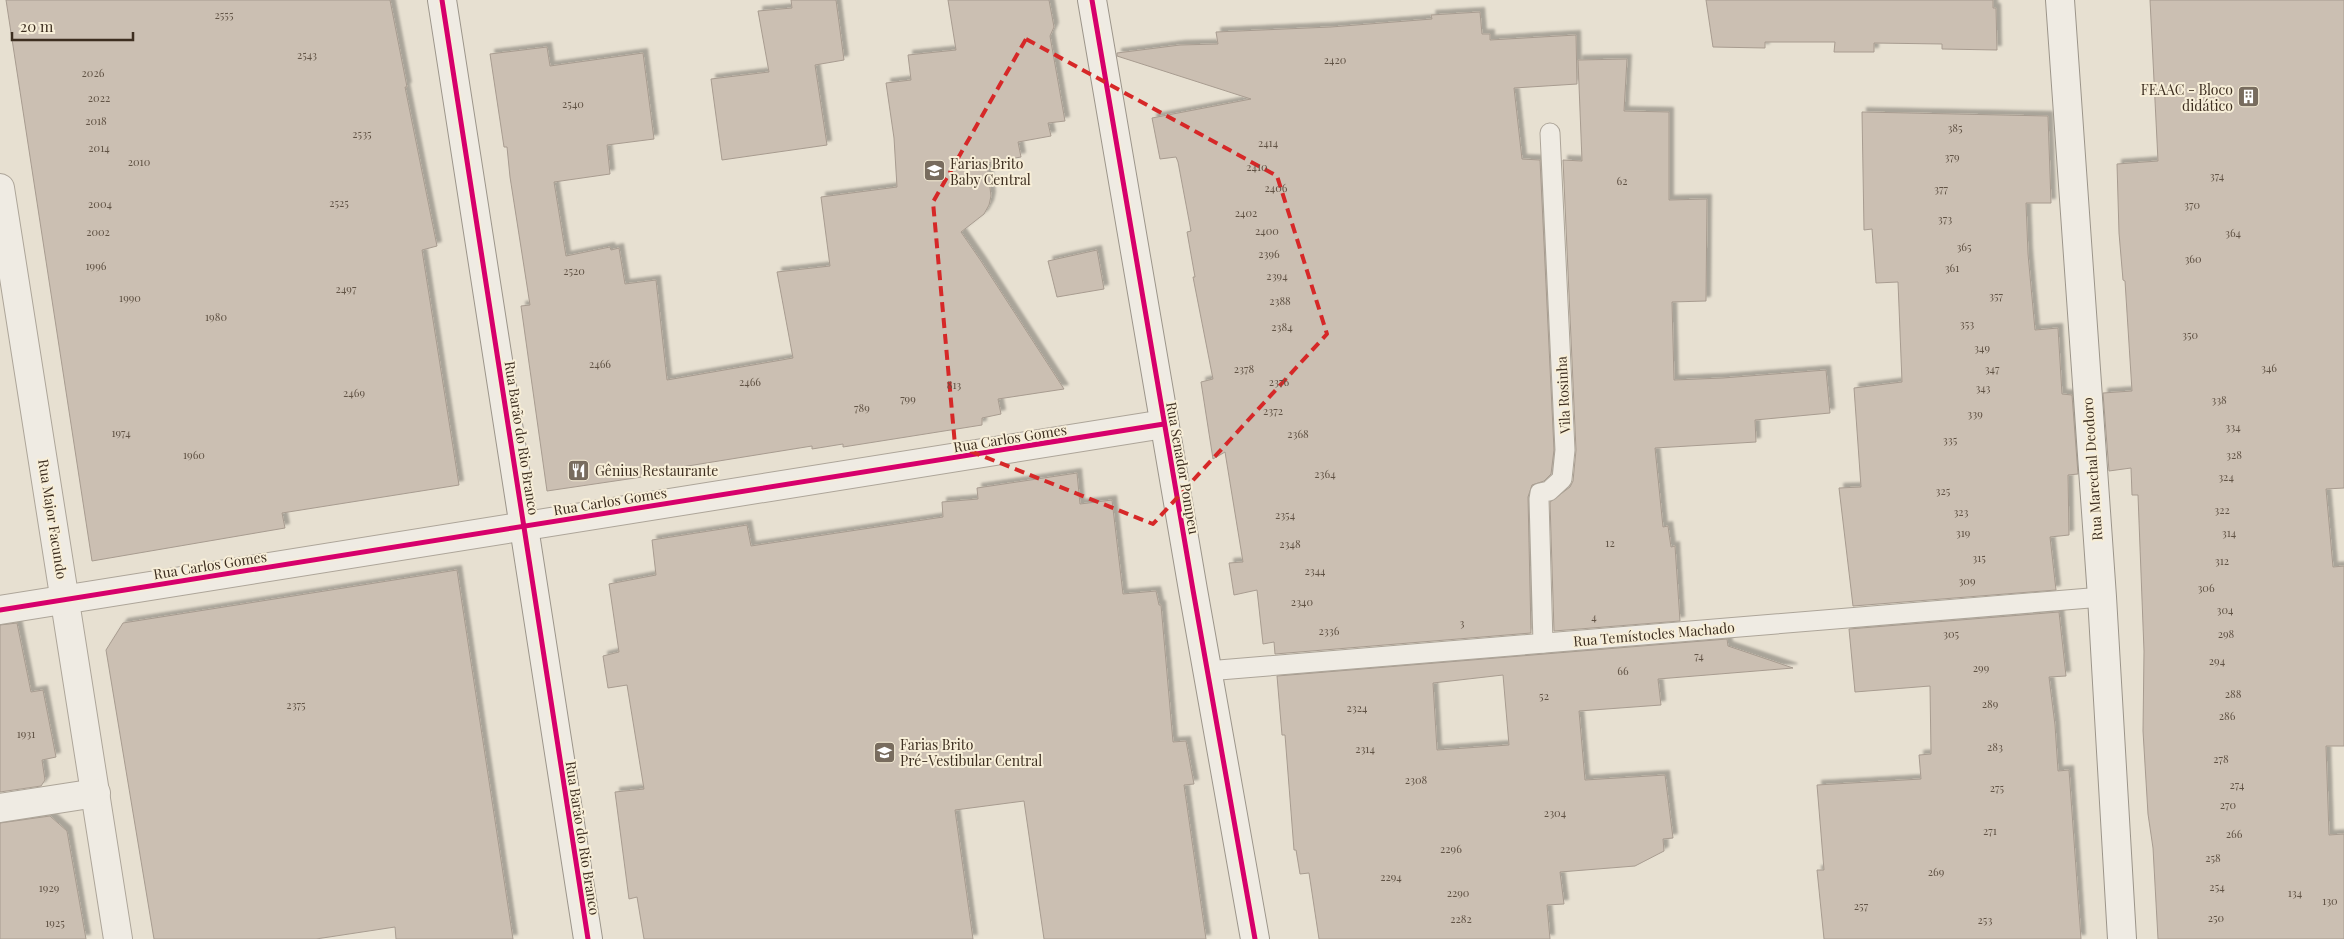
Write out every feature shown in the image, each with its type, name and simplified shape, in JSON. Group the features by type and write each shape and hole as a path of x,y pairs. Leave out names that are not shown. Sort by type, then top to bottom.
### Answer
{"street":[{"name":"Rua Barão do Rio Branco","path":"442,0 588,939"},
{"name":"Rua Senador Pompeu","path":"1092,0 1164,424 1255,939"},
{"name":"Rua Marechal Deodoro","path":"2060,0 2102,597 2122,939"},
{"name":"Rua Major Facundo","path":"0,188 118,939"},
{"name":"Rua Carlos Gomes","path":"0,610 1164,424"},
{"path":"0,808 96,793"}],"lane":[{"name":"Vila Rosinha","path":"1544,643 1539,499 1540,493 1549,491 1562,480 1565,450 1550,133"},
{"name":"Rua Temístocles Machado","path":"1207,671 2102,597"}],"highlighted area":[{"path":"1026,39 1277,176 1327,334 1153,524 955,445 933,202"}],"building":[{"path":"6,0 390,0 407,87 405,87 437,246 422,250 459,485 282,513 285,528 92,561"},
{"path":"791,0 836,0 844,60 815,65 827,145 722,160 711,79 769,72 758,11 792,8"},
{"path":"948,0 1049,0 1054,27 1050,36 1065,121 1048,123 1051,136 1018,142 1021,157 987,163 991,196 989,205 984,214 961,232 1064,389 998,399 1001,414 982,418 982,425 843,447 843,444 812,449 812,446 669,469 669,473 547,491 521,306 530,305 507,147 504,147 490,54 547,47 550,66 643,53 654,139 607,145 610,174 554,182 566,256 610,247 611,250 619,248 625,284 656,280 667,380 793,358 777,272 830,266 821,197 897,187 894,138 886,83 911,80 908,55 956,50"},
{"path":"1706,0 1993,0 1993,8 1996,8 1997,50 1942,49 1942,44 1874,43 1874,52 1834,52 1835,42 1765,42 1765,48 1713,47"},
{"path":"2150,0 2344,0 2344,488 2326,489 2333,567 2344,566 2344,746 2326,746 2329,835 2344,834 2344,939 2158,939 2153,848 2148,814 2143,731 2144,651 2138,495 2132,495 2131,468 2109,471 2103,393 2132,391 2125,281 2123,280 2119,233 2117,164 2158,161"},
{"path":"1480,12 1482,34 1490,34 1490,40 1576,35 1577,84 1514,88 1522,159 1540,160 1554,450 1551,474 1544,481 1532,485 1528,497 1531,633 1275,654 1274,642 1263,644 1257,590 1234,595 1229,563 1243,562 1225,452 1213,459 1201,382 1213,379 1193,277 1195,277 1187,232 1191,231 1178,162 1176,157 1160,159 1152,118 1251,99 1117,56 1117,53 1180,45 1218,44 1216,32 1331,27 1432,19 1431,15"},
{"path":"1627,59 1624,111 1669,112 1669,200 1707,199 1706,301 1672,302 1674,380 1826,370 1830,413 1755,420 1756,442 1655,448 1663,527 1668,526 1671,547 1675,546 1680,621 1554,631 1550,502 1570,487 1573,481 1576,450 1563,160 1582,161 1578,60"},
{"path":"1862,112 2048,116 2051,203 2026,203 2028,254 2035,330 2058,328 2062,394 2072,395 2078,474 2068,475 2069,535 2050,537 2056,590 1853,606 1839,488 1861,487 1854,388 1902,382 1898,282 1876,283 1872,229 1864,230"},
{"path":"1097,250 1104,289 1057,297 1048,261"},
{"name":"Farias Brito Pré-Vestibular Central","path":"1077,473 1080,504 1112,500 1123,594 1156,591 1159,605 1161,605 1173,742 1186,741 1194,784 1184,785 1206,939 1044,939 1024,801 955,810 973,939 644,939 637,897 629,899 615,792 644,789 627,685 608,688 603,656 619,652 609,584 656,575 652,540 747,525 751,546 943,517 942,502 978,499 977,488"},
{"path":"457,570 513,939 396,939 395,927 316,939 154,939 106,650 123,623"},
{"path":"2059,612 2066,676 2049,677 2058,771 2069,770 2081,939 1824,939 1817,870 1824,870 1817,785 1921,779 1919,755 1931,754 1930,686 1855,692 1849,629"},
{"path":"17,623 31,692 43,690 56,757 42,760 45,780 41,786 0,792 0,625"},
{"path":"1727,639 1728,646 1793,668 1658,679 1661,705 1579,711 1585,780 1665,775 1673,838 1663,839 1664,851 1635,866 1560,872 1564,904 1547,905 1550,939 1319,939 1309,873 1300,874 1296,850 1294,850 1285,735 1282,735 1277,676","holes":["1503,675 1509,745 1437,750 1433,683"]},
{"path":"50,816 67,831 86,939 0,939 0,823"}],"cycle path":[{"path":"442,0 588,939"},
{"path":"1092,0 1255,939"},
{"path":"0,610 1164,424"}],"place":[{"name":"FEAAC - Bloco didático","path":"2249,97"},
{"name":"Farias Brito Baby Central","path":"934,171"},
{"name":"Gênius Restaurante","path":"579,470"},
{"name":"Farias Brito Pré-Vestibular Central","path":"884,752"}]}
